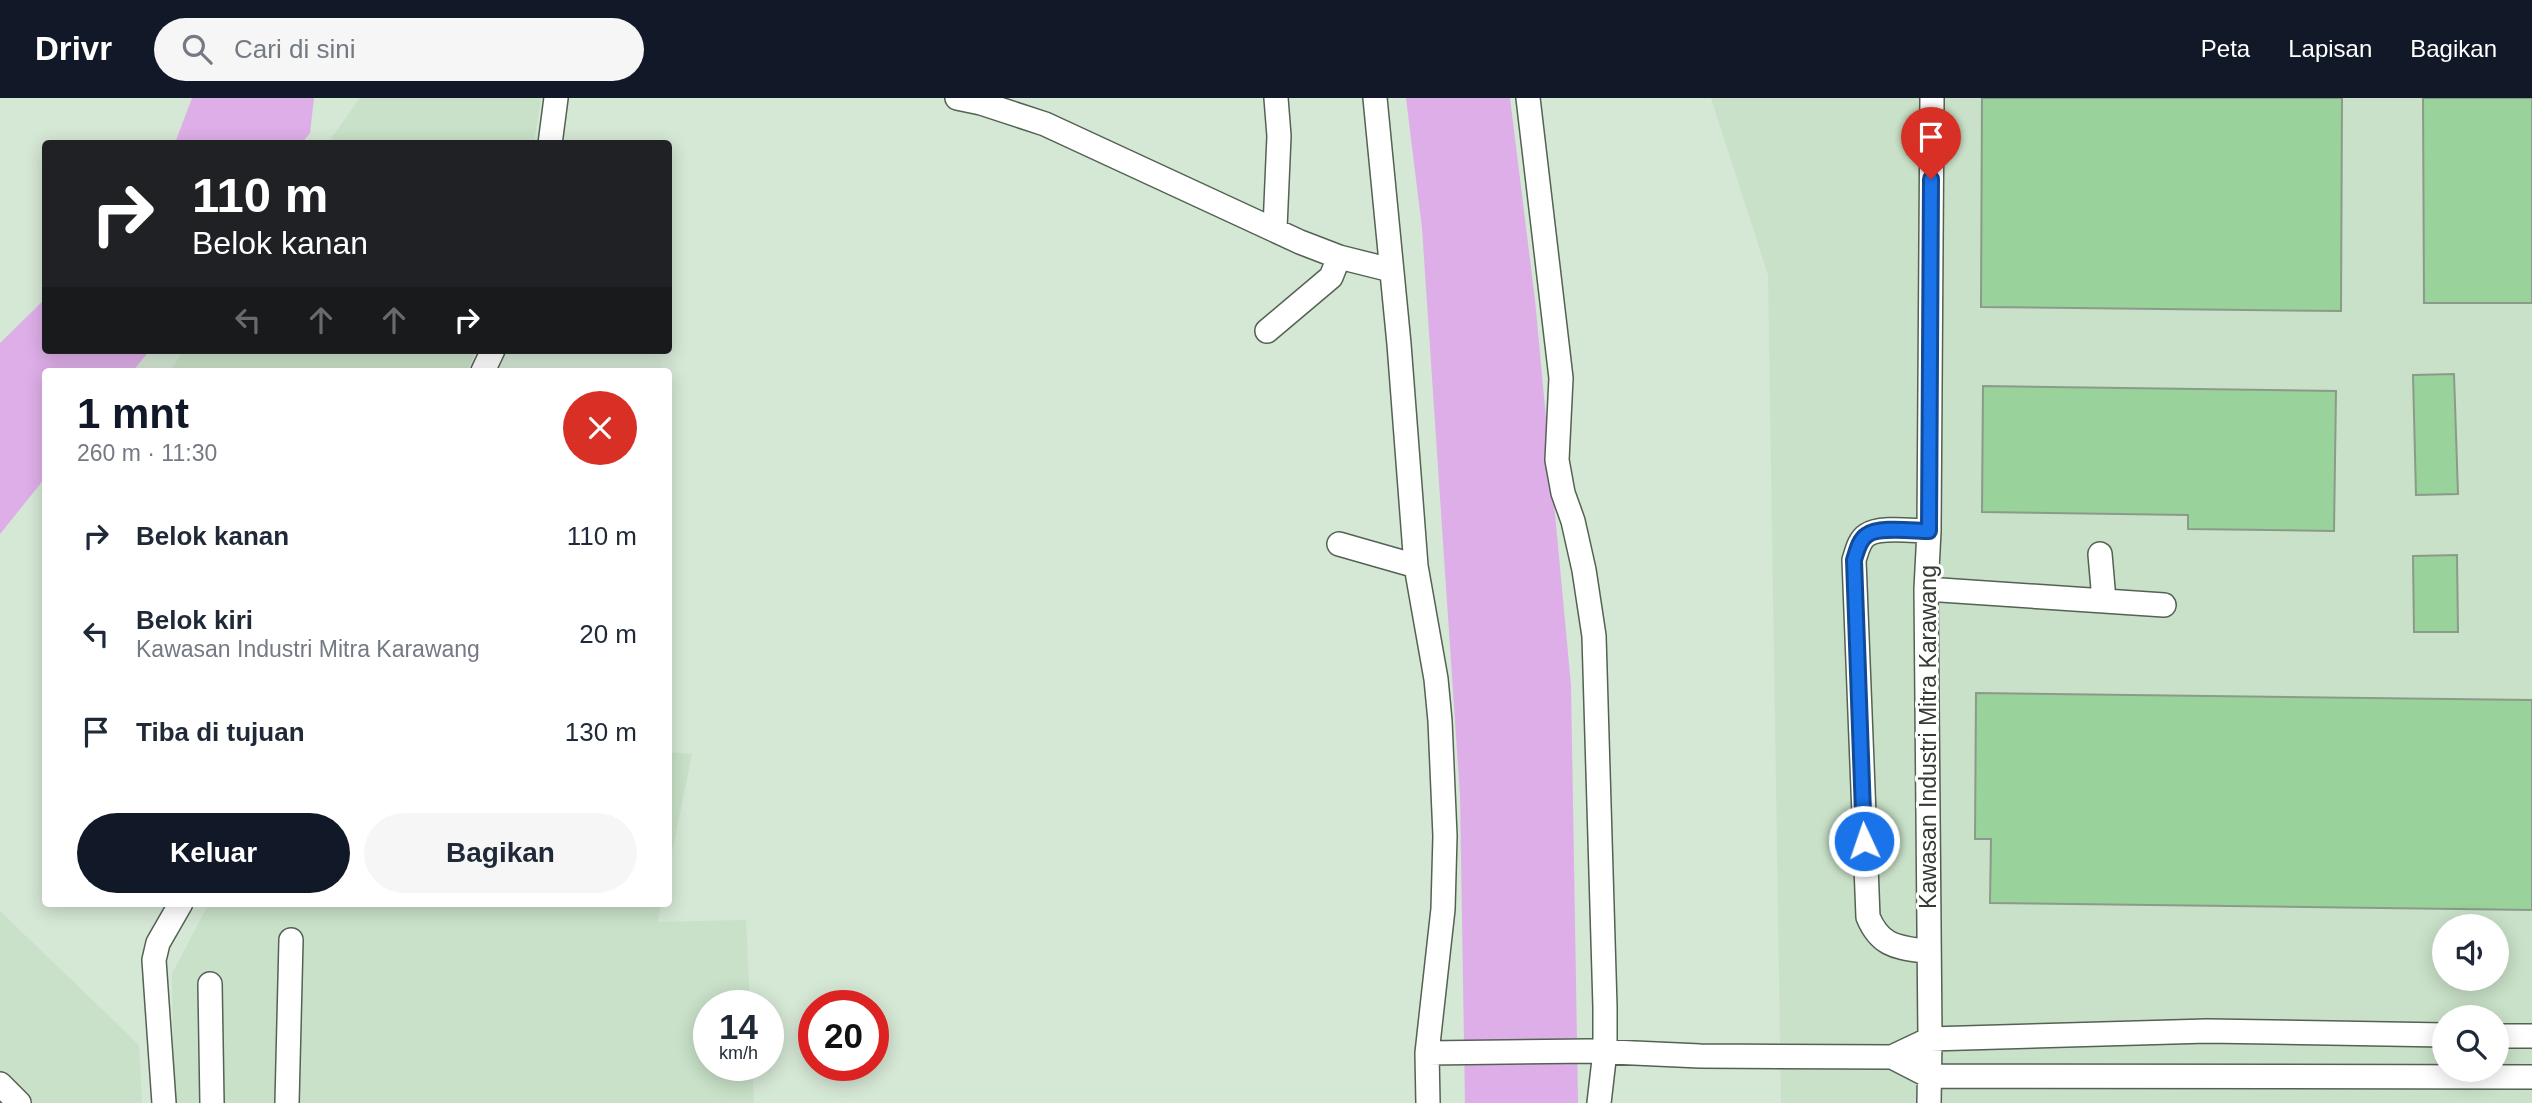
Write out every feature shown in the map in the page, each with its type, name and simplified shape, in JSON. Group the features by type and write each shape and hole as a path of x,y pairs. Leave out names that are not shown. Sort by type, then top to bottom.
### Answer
{"street":[{"path":"551,140 556,98"},
{"path":"957,98 1045,124 1275,228 1300,242 1339,257 1391,270"},
{"path":"1275,228 1279,136 1276,98"},
{"path":"1375,98 1416,566 1436,679 1445,835 1443,909 1427,1053 1429,1103"},
{"path":"1528,98 1561,378 1557,460 1584,570 1594,636 1598,704 1599,1103"},
{"name":"Kawasan Industri Mitra Karawang","path":"1928,1103 1930,1039 1926,589 1929,531 1932,98"},
{"path":"1267,331 1331,277 1339,257"},
{"path":"1929,531 1878,530 1867,535 1859,545 1854,560 1868,917 1873,929 1893,946 1929,952"},
{"path":"1339,544 1416,566"},
{"path":"2100,554 2104,600"},
{"path":"1926,589 2164,605"},
{"path":"164,1103 154,960 158,943 179,907"},
{"path":"287,1103 291,940"},
{"path":"210,984 212,1103"},
{"path":"1427,1053 1597,1051 1700,1056 1892,1057 1930,1039 2207,1031 2432,1035"},
{"path":"2509,1036 2532,1037"},
{"path":"1892,1057 1929,1076 2532,1077"},
{"path":"0,1084 19,1103"}],"shaded area":[{"path":"192,98 314,98 310,133 304,140 176,140"},
{"path":"360,98 541,98 534,140 330,140"},
{"path":"1406,98 1510,98 1535,300 1571,685 1578,1103 1465,1103 1460,796 1422,228"},
{"path":"1711,98 2532,98 2532,1103 1781,1103 1768,275"},
{"path":"42,302 42,354 147,354 135,368 42,368 42,482 0,534 0,343"},
{"path":"181,354 474,354 468,368 172,368"},
{"path":"672,752 692,754 672,852"},
{"path":"207,907 660,907 658,922 746,920 749,990 693,990 693,1081 753,1081 754,1103 174,1103 172,974"},
{"path":"0,911 139,1045 142,1103 0,1103"}],"building":[{"path":"1982,98 2342,98 2341,311 1981,307"},
{"path":"2423,98 2532,98 2532,303 2424,303"},
{"path":"2454,374 2458,494 2416,495 2413,375"},
{"path":"1983,386 2336,391 2334,531 2188,529 2188,515 1982,512"},
{"path":"2457,555 2458,632 2414,632 2413,556"},
{"path":"1976,693 2532,700 2532,910 1990,903 1991,839 1975,839"}],"route":[{"path":"1864,841 1854,560 1859,545 1867,535 1878,530 1929,531 1931,179"}]}
